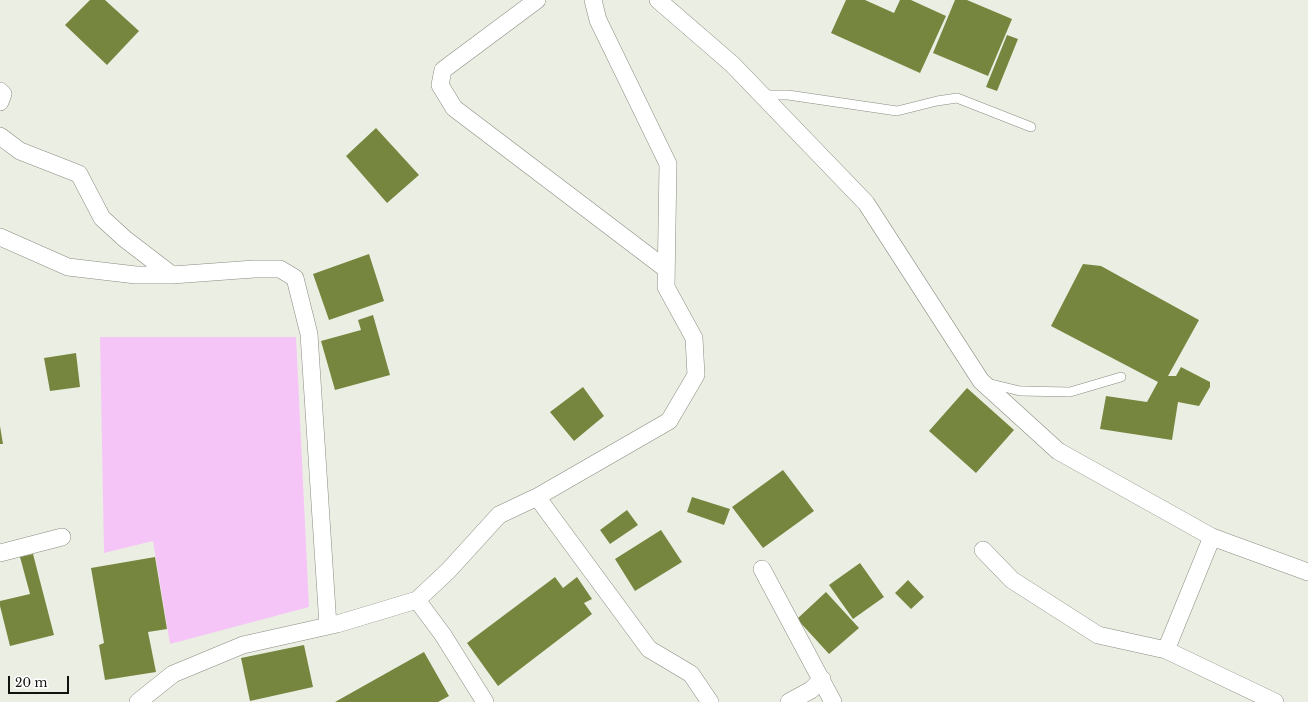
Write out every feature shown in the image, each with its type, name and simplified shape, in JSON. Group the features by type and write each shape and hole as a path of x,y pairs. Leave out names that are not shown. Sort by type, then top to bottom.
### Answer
{"street":[{"path":"537,0 444,70 440,85 454,108 666,269"},
{"path":"138,702 173,674 243,645 328,626 417,600 448,571 499,515 537,497 669,421 696,375 694,338 666,287 668,164 598,20 593,0"},
{"path":"658,0 732,64 866,203 982,381 1058,451 1212,537 1308,572"},
{"path":"0,91 4,94 0,102"},
{"path":"0,136 20,151 79,174 102,218 125,239 172,275"},
{"path":"0,237 68,267 136,275 172,275 254,268 280,268 295,278 309,334 328,626"},
{"path":"537,497 649,649 691,674 710,702"},
{"path":"0,553 62,537"},
{"path":"1166,650 1212,537"},
{"path":"983,550 1012,580 1098,635 1166,650 1275,702"},
{"path":"762,569 833,702"},
{"path":"417,600 443,635 485,702"},
{"path":"789,702 811,690 822,679"}],"lane":[{"path":"763,95 788,94 897,111 937,101 957,98 1031,127"},
{"path":"982,381 1020,391 1070,392 1121,377"}],"shaded area":[{"path":"100,337 296,337 309,607 170,644 153,541 104,553"}],"building":[{"path":"90,0 105,0 139,31 107,65 65,25"},
{"path":"846,0 865,0 894,13 900,0 911,0 946,16 920,73 831,33"},
{"path":"955,0 967,0 1012,19 988,76 933,53"},
{"path":"1007,35 1018,39 997,91 986,87"},
{"path":"376,128 419,175 387,203 346,156"},
{"path":"369,254 384,301 329,320 313,274"},
{"path":"1083,264 1101,266 1199,320 1168,376 1176,376 1181,367 1210,382 1210,387 1199,406 1178,402 1172,440 1100,429 1106,396 1147,402 1158,382 1051,326"},
{"path":"373,315 390,375 335,390 321,341 361,330 358,320"},
{"path":"76,353 80,387 50,391 44,358"},
{"path":"583,387 604,416 574,441 550,412"},
{"path":"967,388 1014,430 976,473 929,431"},
{"path":"0,426 3,444 0,444"},
{"path":"783,470 814,511 763,548 732,507"},
{"path":"692,497 730,509 724,525 687,512"},
{"path":"627,510 638,525 610,544 600,530"},
{"path":"661,530 682,562 635,591 615,559"},
{"path":"33,554 54,635 10,646 0,601 30,594 20,557"},
{"path":"155,557 167,629 148,632 156,672 105,680 99,645 104,643 91,568"},
{"path":"860,563 884,597 853,619 829,585"},
{"path":"555,577 563,588 577,577 592,599 584,603 592,614 498,686 467,643"},
{"path":"908,580 924,597 911,609 895,593"},
{"path":"826,592 859,628 829,654 797,619"},
{"path":"304,645 313,687 250,701 241,658"},
{"path":"424,652 449,696 438,702 335,702"}]}
